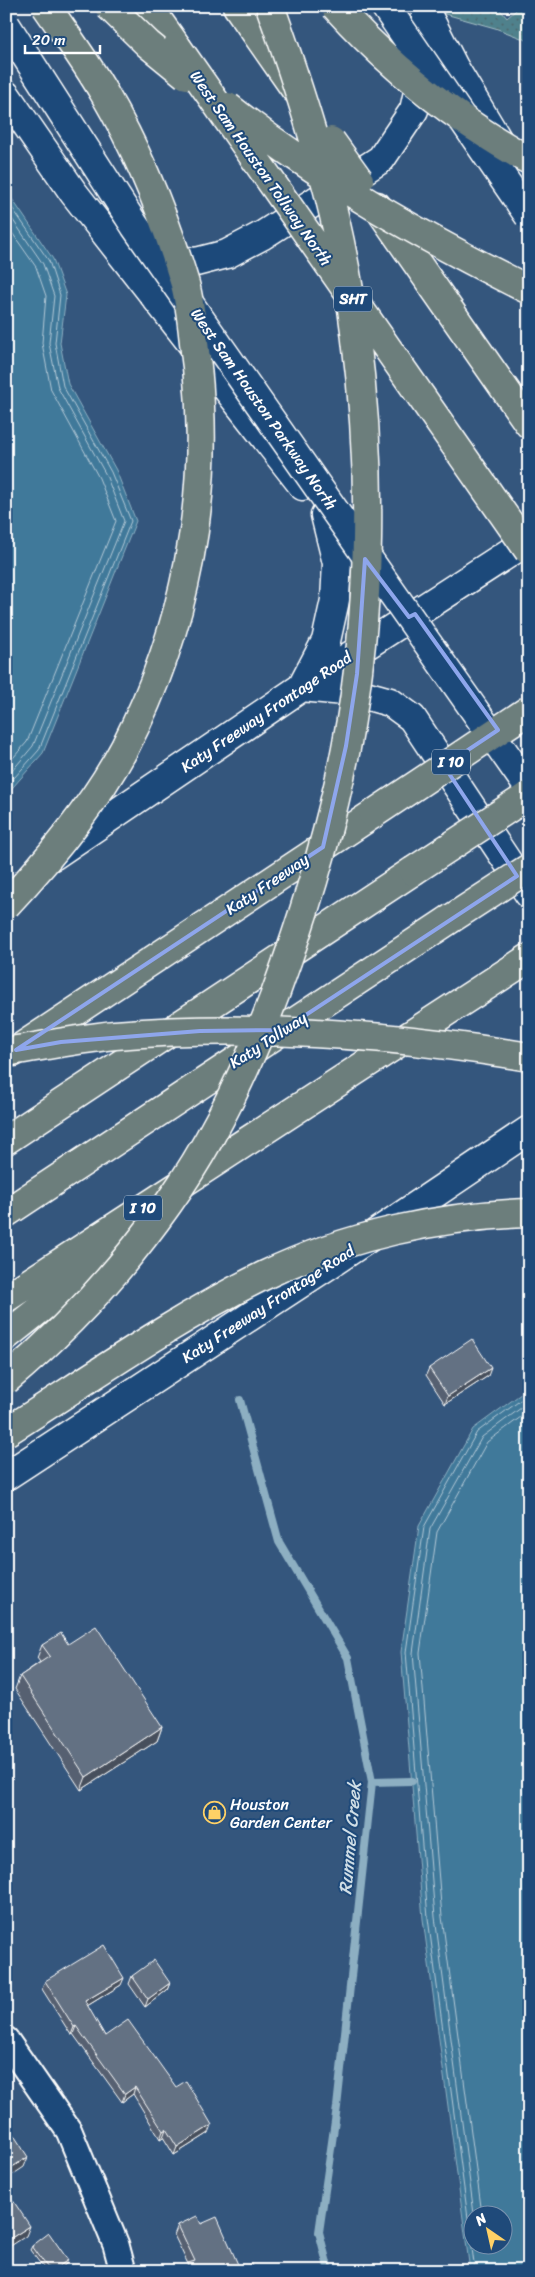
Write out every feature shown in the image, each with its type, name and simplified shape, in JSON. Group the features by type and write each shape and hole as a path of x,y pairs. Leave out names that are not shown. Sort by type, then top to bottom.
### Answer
{"highway":[{"path":"6,905 25,886 87,807 124,749 153,687 172,636 184,588 193,540 201,437 200,393 186,287 166,228 128,135 103,90 46,6"},
{"path":"109,6 148,44 249,124 316,171 421,234 529,290"},
{"name":"West Sam Houston Tollway North","path":"148,6 529,551"},
{"path":"237,6 529,424"},
{"path":"6,1380 79,1312 142,1238 173,1196 223,1113 274,1001 298,931 318,866 346,746 357,674 367,530 366,464 355,331 343,255 313,133 270,6"},
{"path":"335,6 392,65 433,98 479,130 529,160"},
{"name":"Katy Freeway","path":"6,1057 529,710"},
{"path":"6,1140 529,795"},
{"name":"Katy Tollway","path":"6,1213 529,868"},
{"name":"I 10","path":"6,1298 279,1118 529,958"},
{"path":"6,1044 112,987"},
{"path":"6,1052 114,1036 200,1031 272,1030 352,1034 419,1041 529,1057"},
{"path":"6,1336 279,1118"},
{"path":"6,1432 189,1317 267,1274 345,1244 396,1230 498,1214 529,1213"}],"main road":[{"path":"385,6 529,216"},
{"path":"73,192 114,232 138,248 164,259 196,262 227,254 263,235 381,158 414,110 424,65 424,9"},
{"path":"424,9 454,67 529,192"},
{"name":"West Sam Houston Parkway North","path":"6,25 135,226 529,788"},
{"path":"6,95 73,192 325,515 415,614 529,773"},
{"path":"325,515 337,563 335,600 326,641 302,687 354,692 390,702 412,718 529,894"},
{"name":"Katy Freeway Frontage Road","path":"6,888 302,687 529,540"},
{"name":"Katy Freeway Frontage Road","path":"6,1476 306,1280 529,1130"}],"street":[{"path":"7,2044 69,2132 116,2245 123,2271"}],"highlighted area":[{"path":"365,559 409,617 415,614 498,730 444,766 517,876 283,1030 200,1031 61,1042 16,1050 323,847 346,746 357,674"}],"green space":[{"path":"440,6 497,6 507,18 516,10 513,6 529,6 529,41 495,28 445,14"}],"water":[{"path":"6,190 53,259 66,295 60,343 68,384 116,470 136,521 43,753 6,795"},
{"path":"529,1388 529,2271 470,2271 468,2254 512,2254 512,2204 462,2204 462,2211 423,1919 401,1652 419,1526 473,1429"}],"building":[{"path":"472,1339 491,1368 448,1396 429,1368"},
{"path":"96,1626 162,1727 86,1777 20,1676 50,1656 42,1645 61,1633 68,1644"},
{"path":"104,1945 124,1978 85,2001 105,2036 128,2020 176,2087 186,2081 212,2125 177,2147 166,2129 163,2131 135,2087 125,2094 76,2026 74,2027 45,1981"},
{"path":"154,1960 170,1983 148,1999 132,1976"},
{"path":"6,2123 28,2157 6,2171"},
{"path":"6,2190 30,2226 8,2240 6,2238"},
{"path":"197,2216 201,2224 217,2217 240,2269 251,2264 254,2271 191,2271 188,2263 195,2261 178,2225"},
{"path":"49,2233 68,2260 52,2271 50,2271 32,2246"}],"waterway":[{"name":"Rummel Creek","path":"240,1400 279,1542 348,1658 372,1782 337,2107 319,2232 329,2271"},
{"path":"372,1782 412,1781"}],"place":[{"name":"Houston Garden Center","path":"214,1813"}]}
